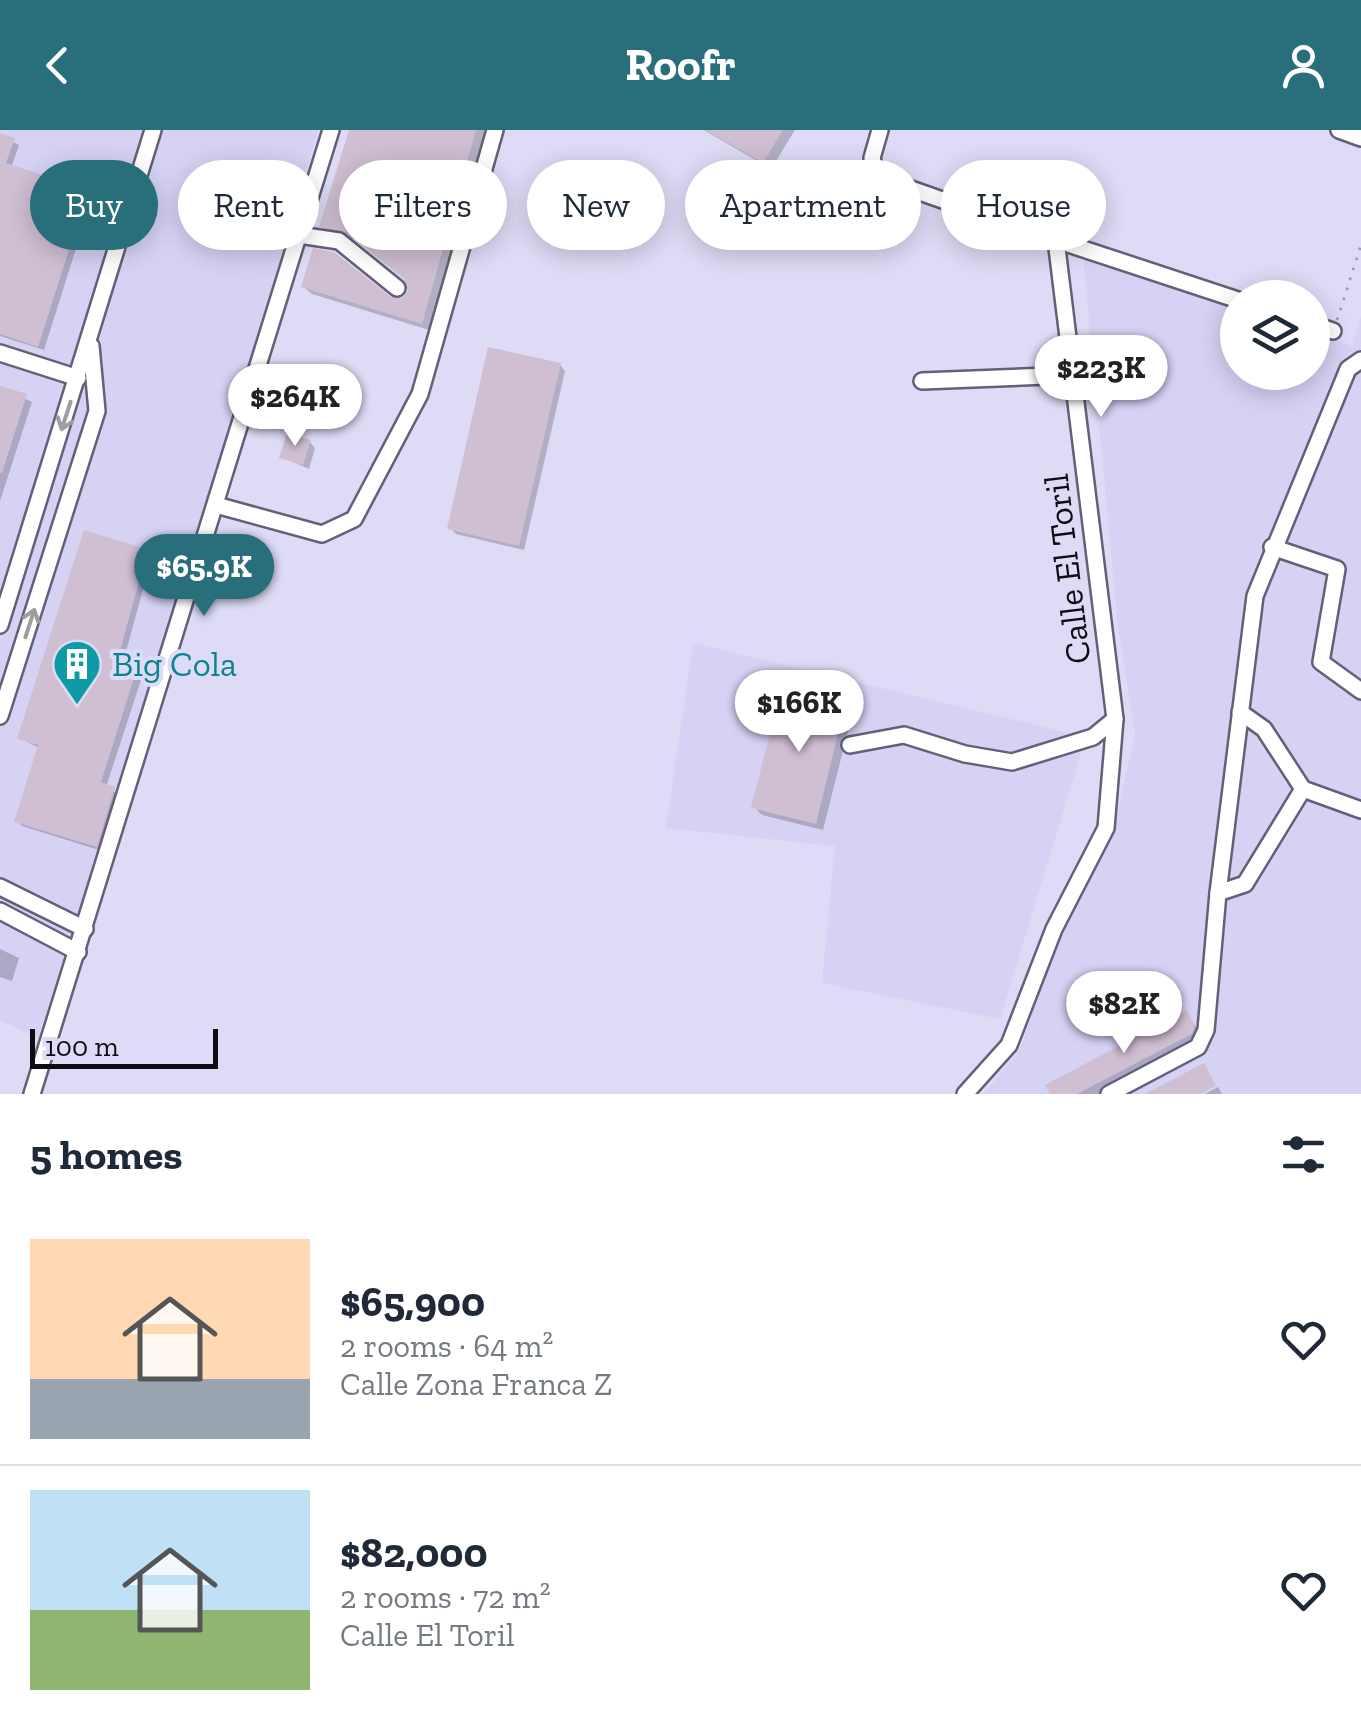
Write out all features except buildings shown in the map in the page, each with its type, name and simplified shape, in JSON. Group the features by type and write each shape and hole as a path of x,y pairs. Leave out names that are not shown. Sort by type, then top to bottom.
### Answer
{"street":[{"path":"0,626 153,130"},
{"path":"319,169 331,130"},
{"path":"216,504 322,534 354,518 420,394 495,130"},
{"path":"880,130 872,158 876,177 941,200"},
{"path":"1339,130 1361,138"},
{"path":"319,238 338,241 397,288"},
{"path":"32,1094 294,250"},
{"name":"Calle El Toril","path":"965,1094 1009,1045 1054,928 1106,828 1115,719 1057,250"},
{"path":"1086,250 1220,294"},
{"path":"0,716 98,402 92,322"},
{"path":"0,354 78,378"},
{"path":"1109,1094 1198,1048 1206,1030 1218,893 1255,596 1348,369 1361,360"},
{"path":"922,381 1073,375"},
{"path":"32,525 58,534"},
{"path":"1272,547 1337,569 1320,662 1361,691"},
{"path":"1240,712 1264,729 1303,789 1360,806"},
{"path":"850,745 904,735 1012,762 1093,737 1115,719"},
{"path":"1218,893 1245,884 1303,789"},
{"path":"0,887 85,929"},
{"path":"28,926 38,906"},
{"path":"0,911 78,952"}],"path":[{"path":"1333,331 1361,245"}],"shaded area":[{"path":"0,130 318,130 309,160 178,160 178,250 283,250 226,446 38,1038 0,1020"},
{"path":"1083,255 1220,302 1220,390 1330,390 1330,339 1352,346 1361,316 1361,1094 984,1094 1020,1049 1060,936 1113,834 1135,734 1118,625"},
{"path":"693,643 1086,737 1000,1019 822,983 835,846 666,828"}],"place":[{"name":"Big Cola","path":"77,706"}]}
